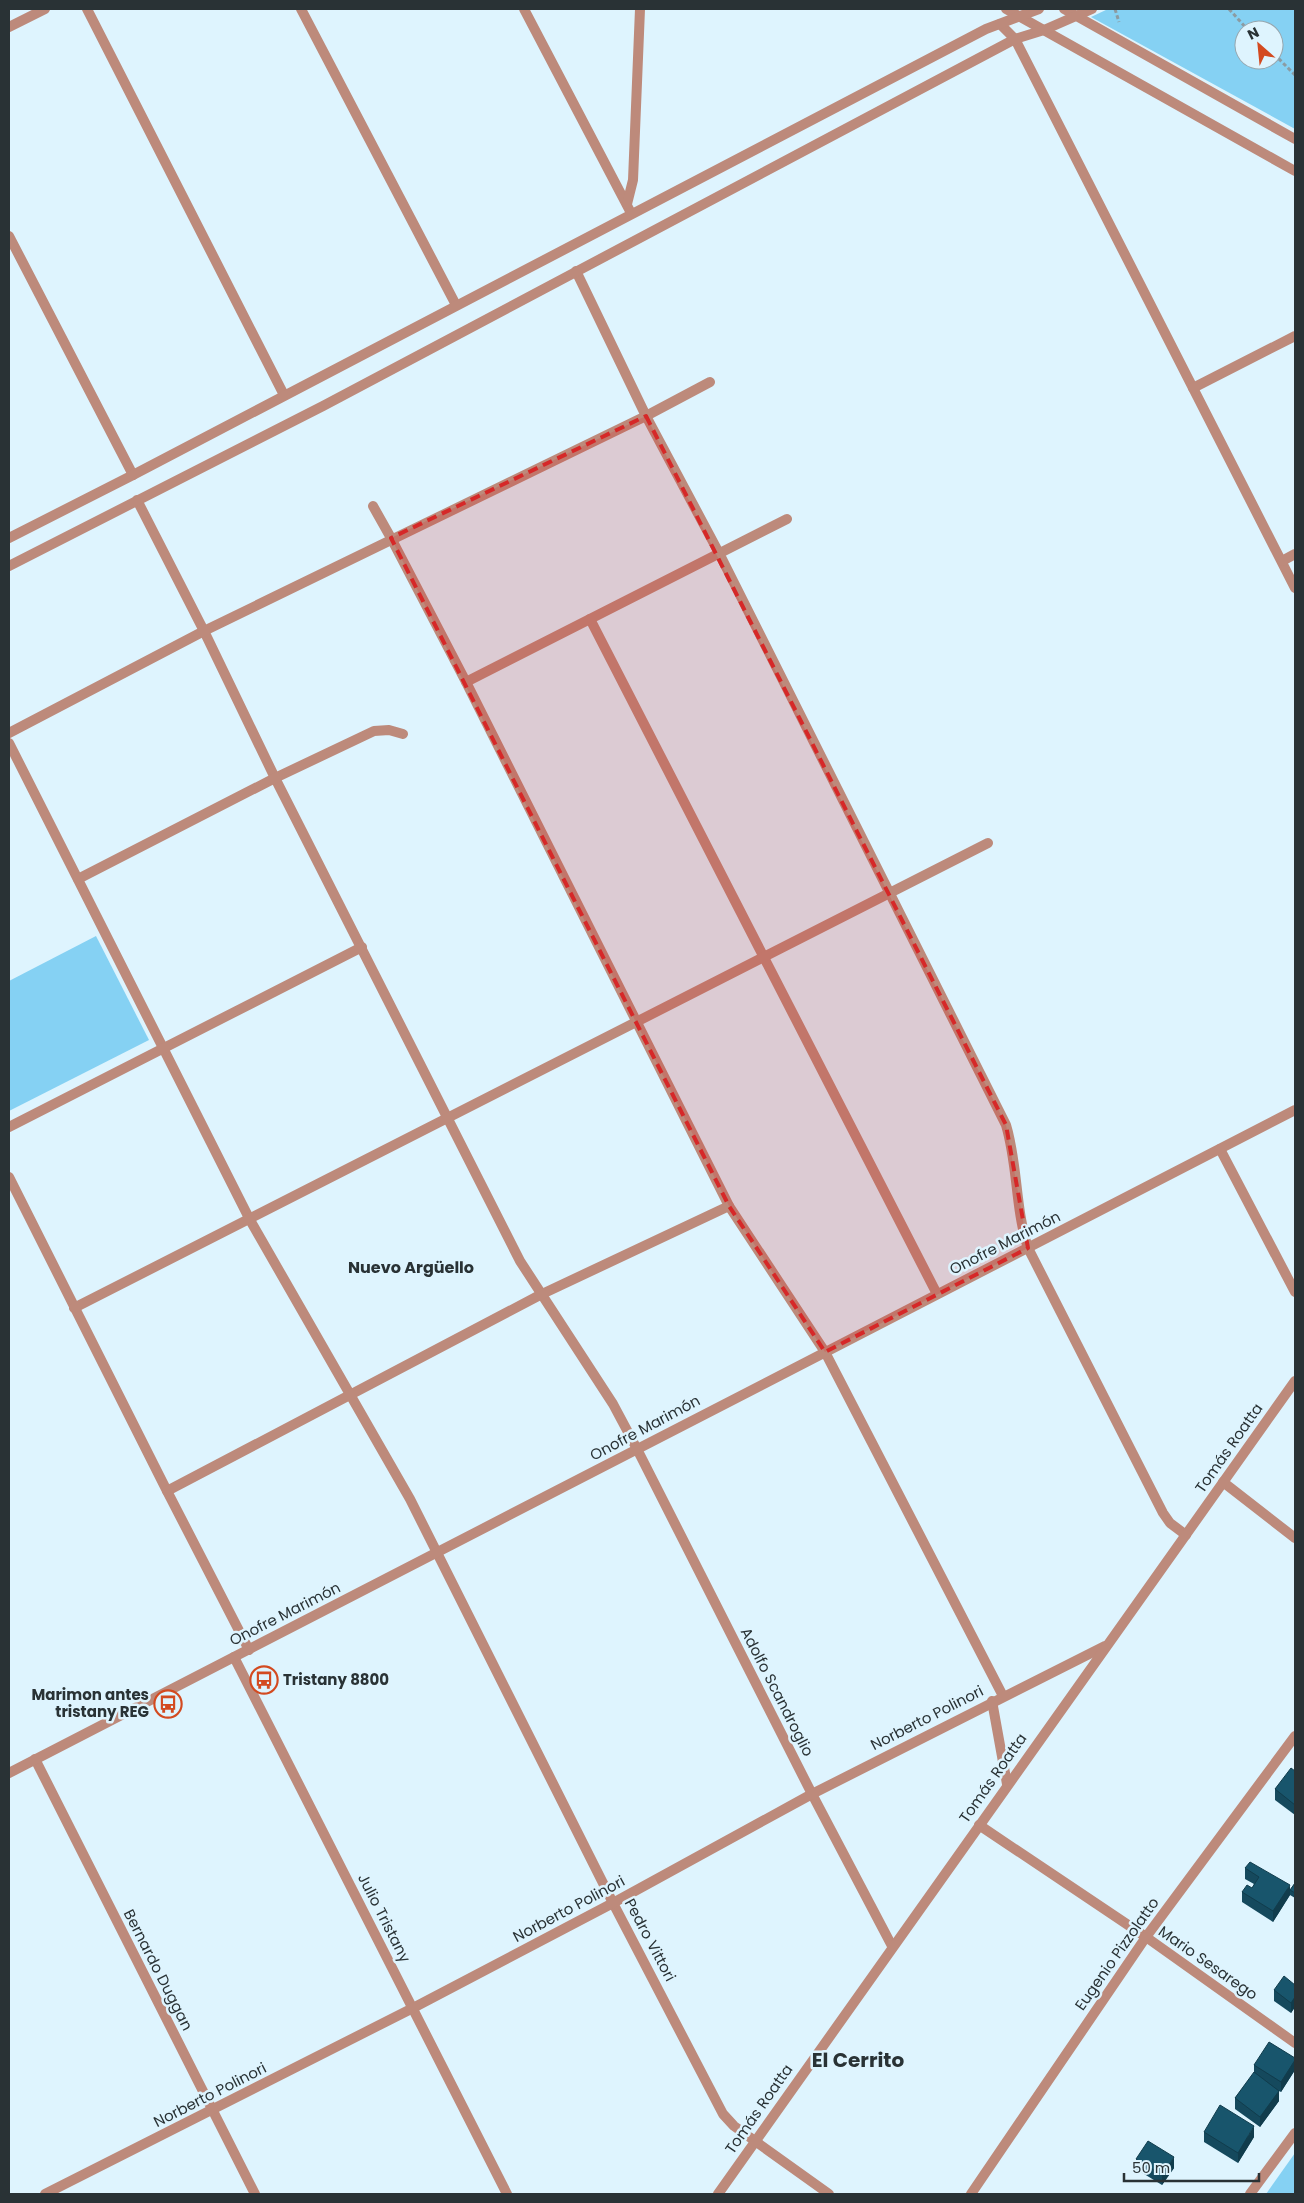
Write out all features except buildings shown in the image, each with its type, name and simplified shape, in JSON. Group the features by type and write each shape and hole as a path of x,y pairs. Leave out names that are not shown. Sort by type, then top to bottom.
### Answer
{"street":[{"path":"9,27 45,9"},
{"path":"87,9 284,395"},
{"path":"301,9 456,305"},
{"path":"524,9 629,209"},
{"path":"629,209 633,180 640,9"},
{"path":"1006,9 1295,172"},
{"path":"9,538 456,305 629,209 986,29 1039,9"},
{"path":"1064,9 1295,139"},
{"path":"9,566 323,406 1015,39 1044,30 1092,9"},
{"path":"1000,24 1015,39 1295,588"},
{"path":"9,236 133,474"},
{"path":"576,271 646,416 719,553 1006,1125 1013,1148 1024,1234 1028,1248 1163,1513 1170,1523 1186,1535"},
{"path":"1193,388 1295,336"},
{"path":"9,733 204,631 391,538 646,416 710,382"},
{"name":"Adolfo Scandroglio","path":"137,500 204,631 275,778 520,1261 540,1295 613,1404 812,1794 892,1946"},
{"path":"374,506 466,682 729,1206 825,1352 1003,1696"},
{"path":"466,682 787,519"},
{"path":"1282,561 1295,554"},
{"path":"590,619 937,1294"},
{"path":"78,878 275,778 374,731 389,730 403,734"},
{"name":"Pedro Vittori","path":"9,743 250,1220 410,1499 613,1903 723,2114 734,2126 829,2194"},
{"path":"74,1308 988,843"},
{"path":"9,1127 362,947"},
{"name":"Onofre Marimón","path":"9,1773 1295,1110"},
{"path":"1220,1149 1295,1292"},
{"path":"9,1177 249,1650"},
{"path":"167,1490 540,1295 729,1206"},
{"name":"Tomás Roatta","path":"718,2194 1295,1380"},
{"path":"1223,1482 1295,1538"},
{"name":"Norberto Polinori","path":"45,2194 413,2008 613,1903 812,1794 992,1701 1105,1646"},
{"name":"Julio Tristany","path":"234,1657 506,2194"},
{"path":"992,1701 1007,1784"},
{"name":"Eugenio Pizzolatto","path":"971,2194 1146,1937 1295,1736"},
{"name":"Bernardo Duggan","path":"35,1760 255,2194"},
{"name":"Mario Sesarego","path":"978,1825 1146,1937 1295,2043"},
{"path":"1250,2194 1295,2133"}],"path":[{"path":"1230,9 1239,20"},
{"path":"1284,64 1295,75"}],"highlighted area":[{"path":"646,416 1006,1125 1028,1248 825,1352 729,1206 391,538"}],"shaded area":[{"path":"1108,9 1295,9 1295,129 1091,17"},
{"path":"96,936 149,1040 9,1111 9,981"},
{"path":"1295,2153 1295,2194 1266,2194"}],"place":[{"name":"Tristany 8800","path":"264,1680"},
{"name":"Marimon antes tristany REG","path":"168,1704"}],"district":[{"name":"Nuevo Argüello","path":"411,1267"},
{"name":"El Cerrito","path":"858,2060"}]}
